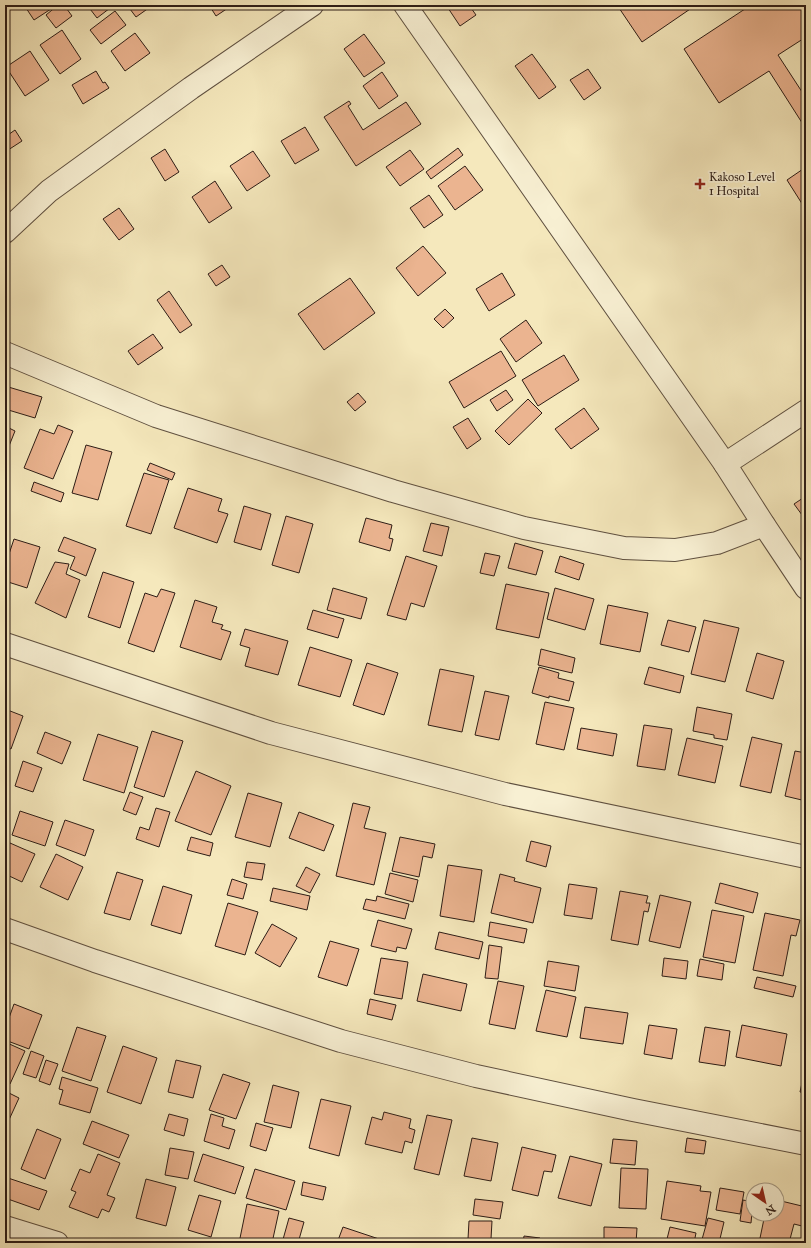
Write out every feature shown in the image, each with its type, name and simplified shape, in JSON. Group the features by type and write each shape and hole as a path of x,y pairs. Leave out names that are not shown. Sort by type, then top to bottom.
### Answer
{"street":[{"path":"5,232 49,191 191,88 312,5"},
{"path":"405,5 725,464 806,588"},
{"path":"5,353 156,416 393,491 524,528 624,548 674,550 716,543 764,525"},
{"path":"725,464 806,411"},
{"path":"5,644 271,733 505,794 806,857"},
{"path":"5,929 103,963 341,1041 476,1076 633,1110 806,1144"},
{"path":"5,1227 57,1243"}],"building":[{"path":"31,5 52,5 54,7 34,20 26,8"},
{"path":"58,5 64,5 72,16 56,28 46,15"},
{"path":"87,5 114,5 97,18"},
{"path":"127,5 153,5 136,17"},
{"path":"209,5 230,5 231,6 216,16"},
{"path":"446,5 469,5 476,15 460,26"},
{"path":"617,5 696,5 642,42"},
{"path":"751,5 806,5 806,37 778,55 806,98 806,129 769,71 719,103 684,49"},
{"path":"115,11 126,25 101,44 90,30"},
{"path":"62,30 81,59 60,74 40,45"},
{"path":"135,33 150,53 125,71 111,51"},
{"path":"364,34 385,63 364,77 344,49"},
{"path":"30,51 49,80 25,96 6,67"},
{"path":"532,54 556,87 539,99 515,66"},
{"path":"588,69 601,88 584,100 570,80"},
{"path":"96,71 103,83 105,82 109,88 83,104 72,85"},
{"path":"382,72 398,96 379,109 363,86"},
{"path":"349,101 351,104 348,106 363,130 406,102 421,124 356,166 324,117"},
{"path":"305,127 319,150 295,164 281,141"},
{"path":"15,130 22,141 5,152 5,137"},
{"path":"458,148 463,155 431,179 426,172"},
{"path":"165,149 179,172 165,181 151,158"},
{"path":"410,150 424,169 400,186 386,167"},
{"path":"253,151 270,176 247,191 230,166"},
{"path":"465,166 483,190 455,210 438,186"},
{"path":"806,167 806,210 787,180"},
{"path":"215,181 232,208 209,223 192,197"},
{"path":"429,195 443,215 424,228 410,208"},
{"path":"119,208 134,229 119,240 103,219"},
{"path":"423,246 446,273 418,296 396,268"},
{"path":"222,265 230,277 216,286 208,274"},
{"path":"502,273 515,295 489,311 476,289"},
{"path":"350,278 375,313 324,350 298,314"},
{"path":"169,291 192,325 180,333 157,300"},
{"path":"445,309 454,318 443,328 434,319"},
{"path":"526,320 542,343 516,362 500,339"},
{"path":"153,334 163,348 138,365 128,351"},
{"path":"501,351 516,376 464,408 449,382"},
{"path":"564,355 579,380 538,406 522,380"},
{"path":"5,386 42,397 35,418 5,409"},
{"path":"506,390 513,400 497,411 490,400"},
{"path":"358,393 366,402 355,411 347,402"},
{"path":"528,399 542,413 509,445 495,431"},
{"path":"584,408 599,429 571,449 555,429"},
{"path":"468,418 481,439 467,449 453,427"},
{"path":"58,425 73,431 53,479 24,468 40,429 54,434"},
{"path":"5,426 15,431 5,456"},
{"path":"86,445 112,452 98,500 72,493"},
{"path":"150,463 175,473 172,480 147,470"},
{"path":"144,473 169,480 151,534 126,526"},
{"path":"34,482 64,493 61,502 31,491"},
{"path":"188,488 222,499 218,511 228,514 217,543 174,528"},
{"path":"806,496 806,518 805,519 794,504"},
{"path":"244,506 271,514 261,550 234,542"},
{"path":"286,516 313,524 299,573 272,565"},
{"path":"366,518 392,525 389,538 393,539 390,551 359,542"},
{"path":"431,523 449,527 442,556 423,551"},
{"path":"64,537 96,549 86,576 70,569 75,557 58,551"},
{"path":"14,539 40,547 27,588 5,581 5,566"},
{"path":"515,543 543,551 536,575 508,568"},
{"path":"485,553 500,556 494,576 480,573"},
{"path":"406,556 437,566 424,607 411,603 406,620 387,615"},
{"path":"560,556 584,564 579,580 555,572"},
{"path":"55,562 69,564 66,574 80,580 66,618 35,603"},
{"path":"103,572 134,582 120,628 88,617"},
{"path":"506,584 549,593 539,638 496,629"},
{"path":"333,588 367,598 361,619 327,610"},
{"path":"555,588 594,599 585,630 547,619"},
{"path":"161,589 175,593 154,652 128,643 145,593 157,597"},
{"path":"195,600 217,607 212,622 223,625 221,629 231,632 221,660 180,647"},
{"path":"608,605 648,613 640,652 600,644"},
{"path":"313,610 344,619 338,638 307,629"},
{"path":"668,620 696,627 689,652 661,645"},
{"path":"704,620 739,628 725,682 691,674"},
{"path":"245,629 288,641 278,675 245,666 250,648 240,645"},
{"path":"310,647 352,660 340,697 298,685"},
{"path":"541,649 575,658 572,673 538,665"},
{"path":"757,653 784,661 773,699 746,691"},
{"path":"367,663 398,673 384,715 353,705"},
{"path":"539,667 559,673 558,678 574,682 569,701 549,696 549,698 532,693"},
{"path":"649,667 684,676 680,693 644,684"},
{"path":"440,669 474,676 462,732 428,725"},
{"path":"485,691 509,696 499,740 475,735"},
{"path":"545,702 574,708 564,750 536,744"},
{"path":"697,707 732,714 727,740 714,738 714,735 693,731"},
{"path":"5,709 23,716 11,749 5,747"},
{"path":"644,725 672,729 665,770 637,766"},
{"path":"581,728 617,734 613,756 577,749"},
{"path":"152,731 183,741 164,797 134,787"},
{"path":"45,732 71,742 62,764 37,753"},
{"path":"98,734 138,747 124,793 83,780"},
{"path":"752,737 782,744 771,793 740,786"},
{"path":"687,738 723,746 715,783 678,775"},
{"path":"795,751 806,753 806,801 785,796"},
{"path":"23,761 42,768 33,792 15,786"},
{"path":"196,771 231,786 211,835 175,821"},
{"path":"130,792 143,797 136,815 123,810"},
{"path":"248,793 282,803 270,847 235,837"},
{"path":"353,803 370,807 364,828 386,833 374,885 336,876"},
{"path":"156,808 170,812 159,847 136,839 140,827 149,830"},
{"path":"20,811 53,822 45,846 12,835"},
{"path":"299,812 334,825 324,851 289,838"},
{"path":"65,820 94,830 85,856 56,845"},
{"path":"191,837 213,843 210,856 187,850"},
{"path":"400,837 435,844 432,858 423,856 419,877 392,871"},
{"path":"531,841 551,846 546,867 526,861"},
{"path":"10,843 35,854 22,882 5,874 5,854"},
{"path":"56,854 83,867 68,900 40,887"},
{"path":"247,862 265,864 262,880 244,877"},
{"path":"448,865 482,870 474,922 440,916"},
{"path":"306,867 320,874 310,893 296,886"},
{"path":"117,872 143,880 130,920 104,913"},
{"path":"390,873 418,880 413,902 385,894"},
{"path":"500,874 515,878 514,881 541,888 533,923 491,913"},
{"path":"232,879 247,884 243,899 227,895"},
{"path":"720,883 758,893 753,913 715,903"},
{"path":"569,884 597,888 592,919 564,915"},
{"path":"163,886 192,895 181,934 151,925"},
{"path":"273,888 310,896 307,910 270,901"},
{"path":"620,891 648,896 646,903 650,903 648,912 644,911 638,945 611,940"},
{"path":"660,895 691,902 680,948 649,941"},
{"path":"377,896 409,904 405,919 363,909 366,899 376,901"},
{"path":"228,903 258,912 245,955 215,946"},
{"path":"712,910 744,916 735,963 703,957"},
{"path":"765,913 800,920 796,936 791,935 783,976 753,970"},
{"path":"378,920 412,929 406,949 397,947 396,952 371,946"},
{"path":"490,922 527,929 524,943 488,936"},
{"path":"272,924 297,938 280,967 255,953"},
{"path":"439,932 483,942 479,959 435,949"},
{"path":"330,941 359,949 347,986 318,977"},
{"path":"489,945 502,947 498,979 485,978"},
{"path":"381,958 408,962 402,999 374,994"},
{"path":"664,958 688,961 686,979 662,976"},
{"path":"700,959 724,964 722,980 697,976"},
{"path":"548,961 579,966 575,991 544,986"},
{"path":"423,974 467,984 461,1011 417,1001"},
{"path":"757,977 796,986 793,997 754,988"},
{"path":"498,981 524,986 515,1029 489,1024"},
{"path":"546,990 576,997 567,1037 536,1031"},
{"path":"370,999 396,1005 392,1020 367,1014"},
{"path":"14,1004 42,1015 29,1049 5,1040 5,1029"},
{"path":"585,1007 628,1013 623,1044 580,1038"},
{"path":"649,1025 677,1029 672,1059 644,1054"},
{"path":"742,1025 787,1034 781,1066 736,1057"},
{"path":"77,1027 106,1036 91,1081 62,1071"},
{"path":"705,1027 730,1031 725,1066 699,1062"},
{"path":"5,1042 25,1051 10,1084 5,1082"},
{"path":"123,1046 157,1058 141,1104 107,1092"},
{"path":"31,1051 44,1056 36,1078 23,1074"},
{"path":"46,1060 58,1064 50,1085 39,1081"},
{"path":"176,1060 201,1066 193,1098 168,1092"},
{"path":"806,1065 806,1093 800,1092"},
{"path":"223,1074 250,1083 236,1119 209,1110"},
{"path":"62,1077 98,1088 90,1113 59,1104 63,1090 59,1089"},
{"path":"273,1085 299,1092 291,1128 264,1122"},
{"path":"5,1091 19,1098 8,1122 5,1121"},
{"path":"321,1099 351,1106 339,1156 309,1148"},
{"path":"384,1112 411,1119 409,1128 415,1130 412,1143 405,1141 402,1153 365,1144 372,1117 382,1120"},
{"path":"169,1114 188,1119 184,1136 164,1130"},
{"path":"211,1114 224,1118 222,1126 235,1130 229,1149 204,1141"},
{"path":"427,1115 452,1120 439,1175 414,1169"},
{"path":"92,1121 129,1135 119,1158 83,1144"},
{"path":"256,1123 273,1128 266,1151 250,1146"},
{"path":"37,1129 61,1139 45,1179 21,1169"},
{"path":"472,1138 498,1143 491,1181 464,1176"},
{"path":"687,1138 706,1141 704,1154 685,1152"},
{"path":"613,1139 637,1141 635,1165 610,1163"},
{"path":"522,1147 556,1155 552,1172 544,1171 538,1196 512,1190"},
{"path":"170,1148 194,1152 188,1179 165,1175"},
{"path":"98,1154 120,1163 107,1195 115,1198 109,1212 102,1209 98,1218 69,1207 76,1192 71,1190 80,1169 90,1173"},
{"path":"203,1154 244,1167 235,1194 194,1181"},
{"path":"570,1156 602,1164 591,1206 558,1198"},
{"path":"621,1168 648,1169 646,1209 619,1208"},
{"path":"255,1169 295,1181 286,1210 246,1198"},
{"path":"8,1178 47,1191 39,1210 5,1198 5,1187"},
{"path":"146,1179 176,1187 166,1226 136,1218"},
{"path":"667,1181 701,1186 700,1191 711,1192 705,1226 661,1219"},
{"path":"303,1182 326,1187 323,1200 301,1195"},
{"path":"720,1188 744,1192 740,1214 716,1210"},
{"path":"199,1195 221,1201 211,1237 188,1230"},
{"path":"475,1199 503,1202 500,1219 473,1215"},
{"path":"743,1200 745,1200 745,1222 740,1221"},
{"path":"785,1202 806,1207 802,1226 794,1224 789,1243 759,1243 763,1222 785,1222"},
{"path":"247,1204 279,1211 272,1243 239,1243"},
{"path":"289,1218 304,1222 298,1243 282,1243"},
{"path":"708,1218 724,1222 719,1243 701,1243"},
{"path":"469,1221 492,1221 491,1239 468,1239"},
{"path":"343,1227 379,1239 378,1243 337,1243"},
{"path":"604,1227 637,1228 636,1243 604,1243"},
{"path":"670,1227 696,1233 694,1243 666,1243"},
{"path":"524,1236 540,1238 539,1243 523,1243"}],"place":[{"name":"Kakoso Level 1 Hospital","path":"700,184"}]}
